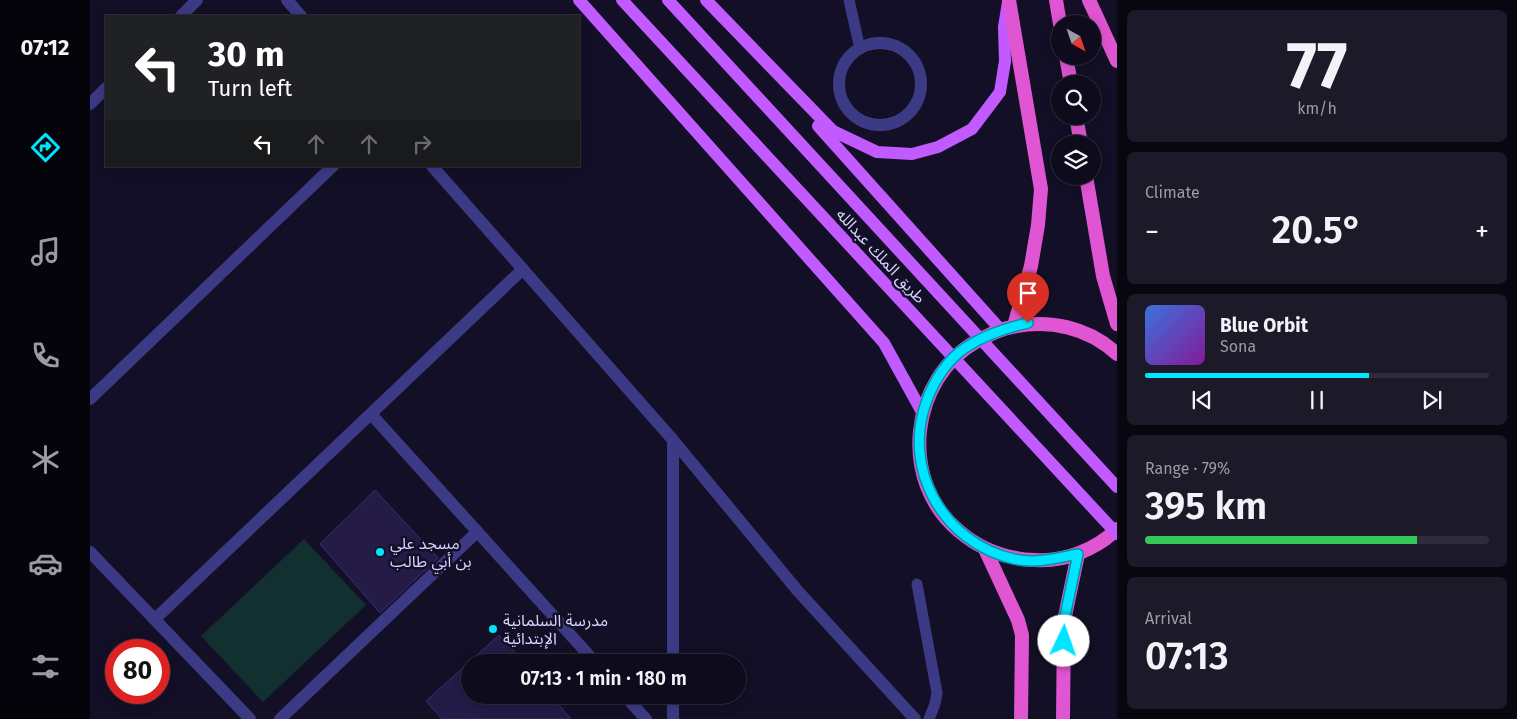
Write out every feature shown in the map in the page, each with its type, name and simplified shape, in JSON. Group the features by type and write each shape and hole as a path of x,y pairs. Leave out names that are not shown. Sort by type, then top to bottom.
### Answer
{"highway":[{"path":"1007,328 1031,266 1038,225 1041,189 1009,0"},
{"path":"1056,0 1058,15"},
{"path":"1089,0 1117,61"},
{"path":"1088,185 1103,276 1117,324"},
{"path":"1117,354 1108,346 1084,332 1056,324 1028,323 1007,328 964,349 946,367 932,388 922,412 918,444 923,476 937,506 958,531 984,549 1015,559 1047,561 1078,554 1107,538 1117,529"},
{"path":"984,549 1018,620 1022,635 1020,719"},
{"path":"1063,719 1064,621 1078,554"}],"main road":[{"path":"579,0 867,322 884,343 922,412"},
{"name":"طريق الملك عبدالله","path":"622,0 1117,534"},
{"name":"طريق الملك عبدالله","path":"668,0 1117,487"},
{"path":"705,0 833,130 877,152 912,154 938,147 972,129 1000,92 1005,60 1004,27 1009,0"},
{"path":"705,0 1007,328"}],"street":[{"path":"181,15 197,0"},
{"path":"286,0 300,15"},
{"path":"870,44 891,44 905,52 916,63 922,83 921,93 917,103 904,118 884,126 872,125 862,122 853,116 845,107 839,86 840,75 847,60 860,49 870,44"},
{"path":"90,104 105,89"},
{"path":"90,399 332,167"},
{"path":"433,167 673,440 797,590 915,719"},
{"path":"155,619 523,269"},
{"path":"370,414 588,654"},
{"path":"673,440 673,654"},
{"path":"280,719 477,532"},
{"path":"90,552 250,719"},
{"path":"632,704 646,719"},
{"path":"673,704 673,719"}],"lane":[{"path":"849,0 860,49"},
{"path":"917,584 937,693 929,719"}],"green space":[{"path":"304,539 366,605 263,702 201,636"}],"building":[{"name":"مسجد علي بن أبي طالب","path":"375,490 438,558 380,613 320,544"},
{"path":"499,635 517,654 478,654"},
{"path":"461,669 461,704 560,704 571,719 442,719 426,701"}],"place":[{"name":"مسجد علي بن أبي طالب","path":"380,552"},
{"name":"مدرسة السلمانية الإبتدائية","path":"493,629"}],"route":[{"path":"1028,323 1000,329 964,349 946,367 932,388 922,412 918,444 923,476 937,506 958,531 984,549 1015,559 1047,561 1078,554 1064,621 1064,641"}]}
